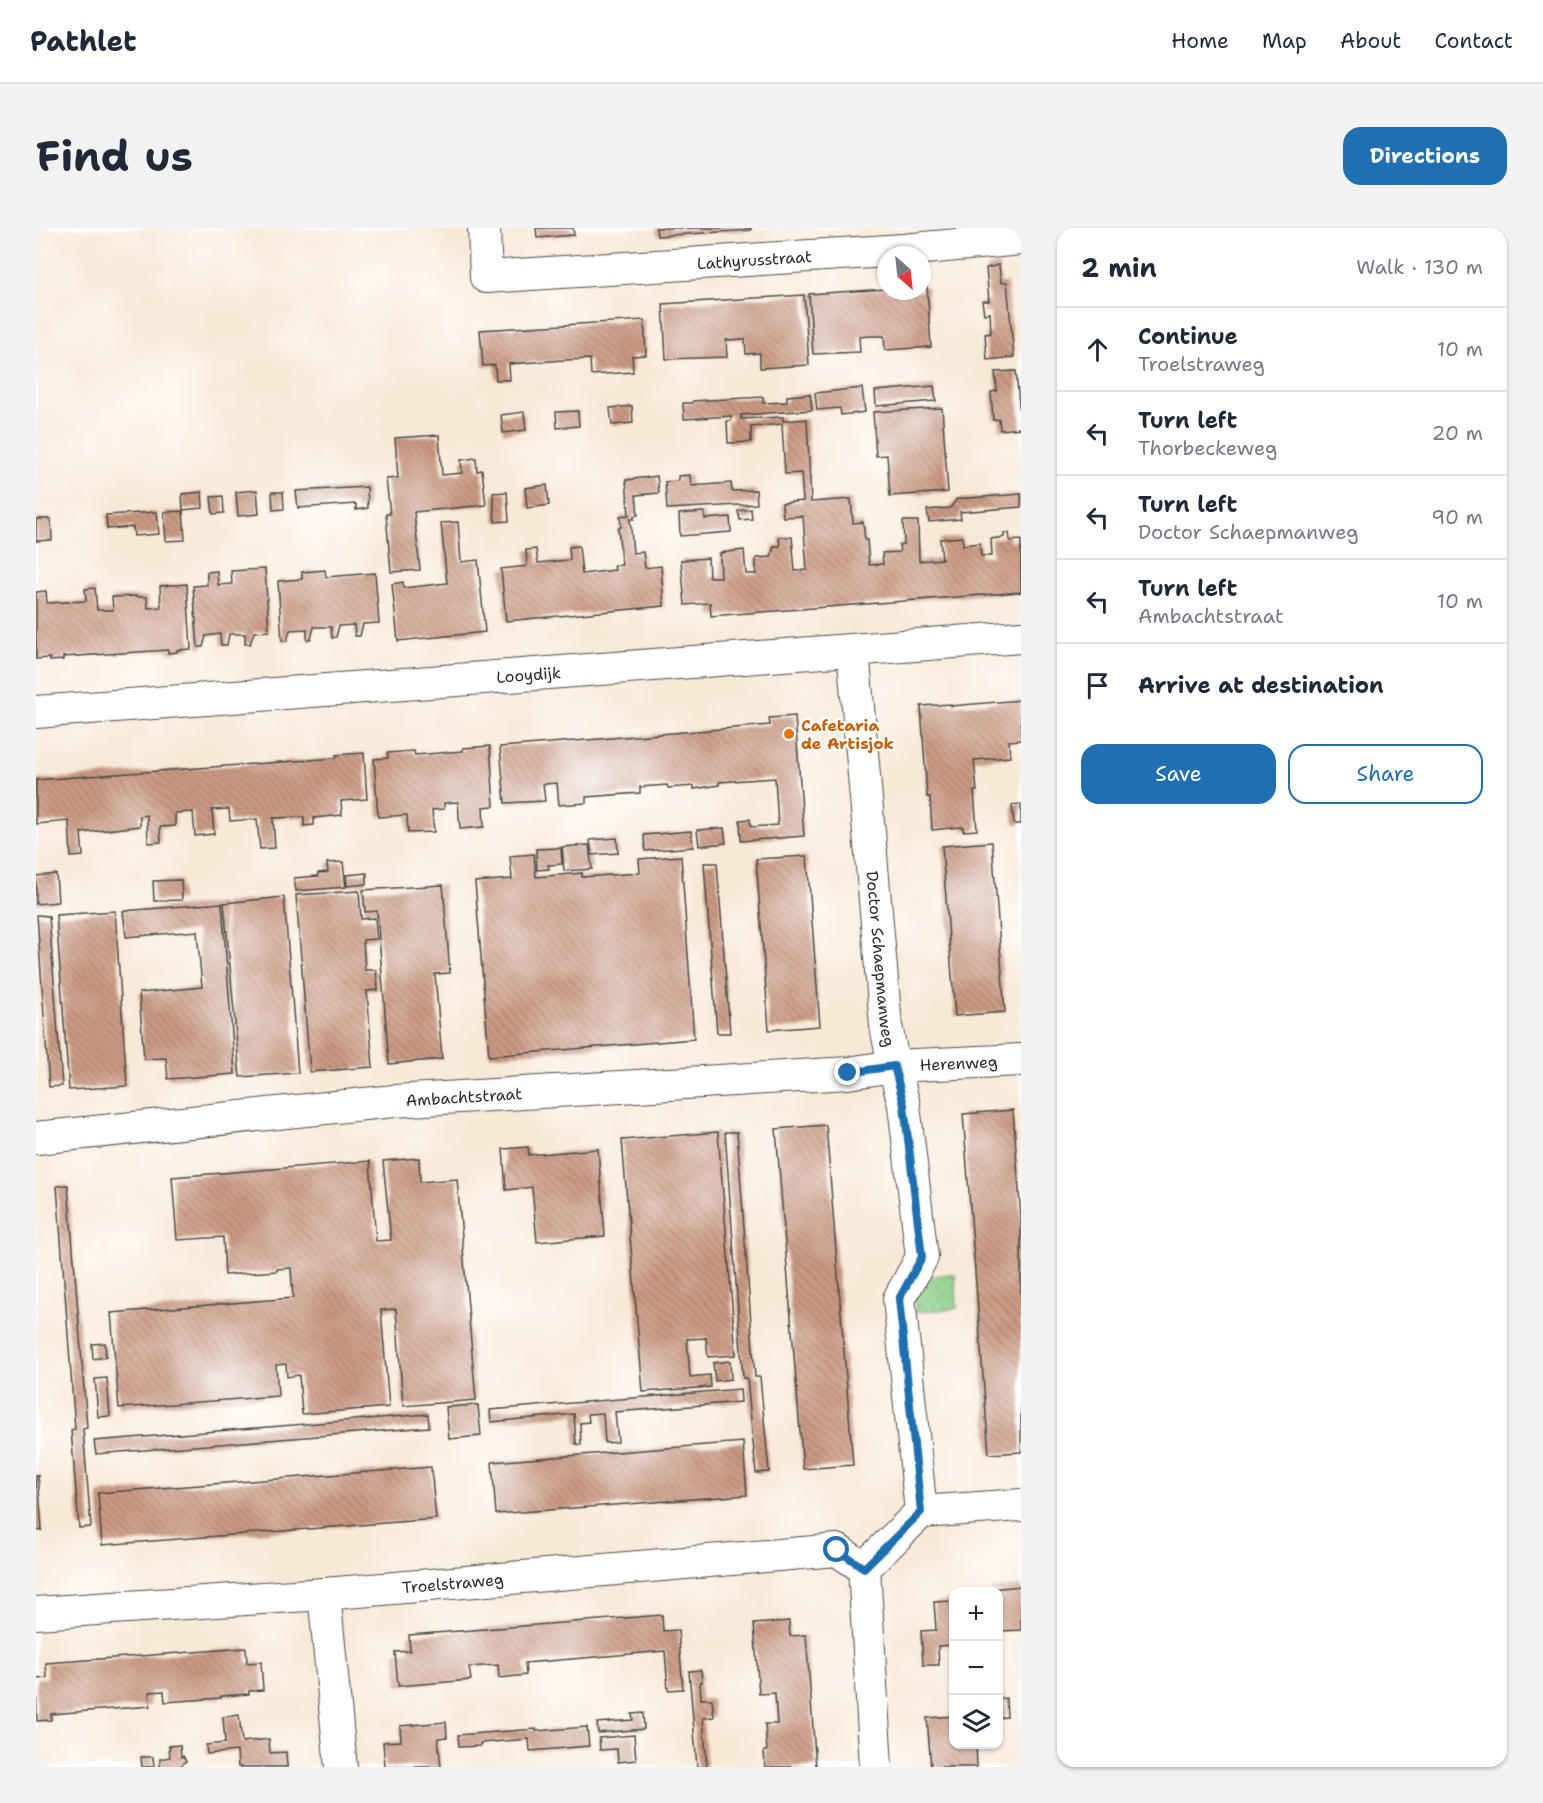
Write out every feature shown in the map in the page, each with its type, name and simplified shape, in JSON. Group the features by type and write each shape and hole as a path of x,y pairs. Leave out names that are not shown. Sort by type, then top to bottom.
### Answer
{"street":[{"name":"Lathyrusstraat","path":"484,228 486,277 903,250 1021,240"},
{"name":"Looydijk","path":"36,712 1021,637"},
{"name":"Doctor Schaepmanweg","path":"853,650 886,1026 904,1105 922,1257 899,1299 921,1512"},
{"name":"Herenweg","path":"894,1066 1021,1060"},
{"name":"Ambachtstraat","path":"36,1137 394,1101 848,1073 894,1066"},
{"path":"876,1767 864,1568 921,1512 1021,1505"},
{"name":"Troelstraweg","path":"36,1613 324,1594 837,1550 864,1568"},
{"path":"324,1594 341,1767"}],"green space":[{"path":"955,1274 957,1308 915,1312 915,1293 920,1283 931,1277"}],"building":[{"path":"536,228 573,228 574,235 537,238"},
{"path":"656,228 751,228 751,230 657,236"},
{"path":"999,265 1001,283 1007,282 1014,357 987,360 985,334 991,333 990,313 984,314 982,301 989,301 986,268"},
{"path":"877,290 877,300 928,300 931,347 885,350 884,336 869,336 859,337 860,352 813,354 809,294"},
{"path":"804,295 809,365 760,368 760,353 746,354 745,339 726,340 727,357 666,359 663,304"},
{"path":"644,320 646,355 632,356 633,372 591,375 590,359 564,360 509,364 510,380 496,380 495,365 483,366 480,330"},
{"path":"1016,371 1021,428 1000,430 999,419 993,420 991,392 997,391 995,372"},
{"path":"934,386 936,401 876,406 875,391"},
{"path":"862,388 865,412 841,415 840,408 817,410 815,393"},
{"path":"810,394 812,410 741,415 741,419 783,417 783,421 807,419 811,502 851,499 853,523 863,522 869,565 883,564 882,553 900,552 899,545 904,544 903,521 918,521 919,561 942,559 940,539 962,537 963,545 980,543 981,556 992,556 991,539 1004,537 1004,533 1009,533 1010,541 1021,540 1021,592 711,616 710,603 685,605 681,560 708,558 709,577 721,577 720,553 744,550 746,574 756,574 756,558 771,557 774,546 780,546 779,537 792,537 795,571 807,570 803,516 783,517 782,503 803,501 801,473 785,474 782,424 751,427 751,442 728,443 727,421 731,421 731,416 684,419 683,403 763,397 763,403 787,402 787,396"},
{"path":"632,406 633,423 612,425 610,408"},
{"path":"942,408 948,492 890,496 887,455 876,456 873,412"},
{"path":"578,411 579,426 557,428 556,412"},
{"path":"524,412 526,430 503,433 501,415"},
{"path":"439,435 442,475 462,473 461,460 476,458 477,471 482,470 486,505 414,512 420,570 391,572 386,514 390,514 386,479 398,478 395,438"},
{"path":"690,475 691,486 731,483 732,491 756,490 757,504 667,509 665,482 678,481 678,476"},
{"path":"657,476 659,493 636,495 638,515 630,519 633,553 643,552 645,568 661,566 664,606 506,621 501,569 527,566 526,550 536,549 538,563 570,560 569,547 579,546 582,574 615,570 614,565 622,565 618,528 621,527 620,516 629,515 626,480"},
{"path":"547,485 549,505 527,508 525,488"},
{"path":"367,487 368,508 356,510 356,504 298,508 296,491"},
{"path":"257,490 259,514 238,516 236,492"},
{"path":"202,492 203,508 183,510 182,494"},
{"path":"272,492 283,492 284,509 273,510"},
{"path":"507,492 509,521 495,522 493,493"},
{"path":"1021,494 1021,507 960,512 961,519 929,522 927,510 950,508 957,499"},
{"path":"223,496 224,513 213,514 211,497"},
{"path":"751,509 752,519 740,520 738,511"},
{"path":"183,511 185,540 166,541 164,512"},
{"path":"157,512 159,534 134,536 133,527 107,529 106,515"},
{"path":"704,512 705,519 730,517 731,532 680,536 679,514"},
{"path":"36,519 51,519 52,540 36,541"},
{"path":"458,522 461,562 478,560 485,632 398,641 392,584 403,582 404,588 447,583 441,523"},
{"path":"265,569 269,631 254,632 250,644 245,644 245,634 229,634 227,645 221,645 220,634 206,636 203,647 198,647 193,586 207,585 207,572 217,571 218,585 232,584 231,571"},
{"path":"325,570 326,577 375,573 379,623 363,624 360,636 355,636 354,625 339,626 336,637 332,638 331,627 314,627 311,639 307,640 307,629 290,630 287,641 282,641 278,581 302,579 302,572"},
{"path":"187,584 191,649 168,653 168,650 63,657 63,660 50,661 50,658 36,659 36,592 46,591 47,603 86,601 85,589 95,588 97,610 113,610 112,597 147,597 148,608 161,607 160,586"},
{"path":"1021,700 1021,740 1009,741 1010,757 974,760 977,830 963,831 961,827 932,830 930,797 927,797 921,706"},
{"path":"795,716 804,836 741,841 740,820 750,819 751,827 778,825 775,778 719,782 719,785 694,789 694,786 668,788 667,785 640,787 640,793 586,797 586,803 559,805 557,783 543,784 545,801 505,803 500,747 770,725 769,718"},
{"path":"490,746 494,806 483,807 484,827 460,829 458,802 444,803 444,809 432,810 434,832 408,833 407,815 378,817 374,759 388,758 387,753 414,751 415,755"},
{"path":"364,753 367,799 341,801 342,815 314,818 314,825 304,826 304,817 273,818 275,848 260,849 257,819 230,821 229,809 212,810 214,834 195,836 193,812 175,813 175,826 160,827 161,842 148,843 147,815 140,816 140,826 81,833 83,856 71,857 69,821 36,824 36,780 336,758 336,755"},
{"path":"1021,804 1021,824 1014,824 1012,805"},
{"path":"724,828 726,843 699,846 697,830"},
{"path":"691,831 693,847 645,851 644,835"},
{"path":"617,838 618,853 592,855 590,840"},
{"path":"992,842 1005,1012 955,1016 942,846"},
{"path":"589,845 592,869 564,871 562,847"},
{"path":"561,848 562,864 548,865 549,869 537,870 536,849"},
{"path":"534,854 536,877 582,873 582,877 640,873 639,859 681,856 694,1039 489,1056 475,882 512,879 510,856"},
{"path":"807,856 820,1026 769,1030 756,859"},
{"path":"343,862 346,887 296,891 294,878 318,876 318,873 328,872 327,863"},
{"path":"704,863 717,863 730,1033 717,1033"},
{"path":"367,873 367,884 347,886 346,875"},
{"path":"56,874 58,902 36,904 36,876"},
{"path":"181,880 182,900 154,901 153,881"},
{"path":"443,885 450,973 435,974 442,1059 389,1064 377,911 365,912 363,890"},
{"path":"359,891 361,919 375,918 377,939 363,940 365,970 376,970 378,990 367,991 373,1067 310,1072 296,895"},
{"path":"284,897 298,1073 240,1077 224,903"},
{"path":"222,903 235,1074 168,1079 166,1058 144,1059 139,993 202,987 197,931 126,937 123,911"},
{"path":"115,911 127,1086 69,1090 56,915"},
{"path":"37,915 49,916 62,1086 49,1087"},
{"path":"1013,1110 1021,1218 1021,1452 989,1454 963,1114"},
{"path":"826,1125 853,1465 803,1469 776,1129"},
{"path":"718,1132 736,1355 708,1357 706,1338 687,1339 690,1377 710,1375 711,1387 643,1392 622,1140"},
{"path":"725,1132 737,1132 755,1377 760,1377 769,1472 756,1473 747,1378 743,1378"},
{"path":"528,1147 529,1155 598,1149 605,1236 537,1242 532,1187 506,1190 503,1149"},
{"path":"419,1158 420,1182 457,1179 476,1400 403,1406 396,1309 381,1310 389,1407 302,1414 299,1375 287,1377 286,1364 276,1365 278,1396 119,1408 111,1313 293,1298 291,1268 225,1275 223,1237 177,1240 172,1177 370,1161 376,1241 391,1240 383,1161"},
{"path":"68,1185 87,1428 83,1429 91,1527 79,1528 71,1430 75,1429 57,1186"},
{"path":"105,1343 106,1357 93,1359 92,1344"},
{"path":"730,1361 731,1379 715,1381 713,1363"},
{"path":"107,1378 110,1416 98,1417 95,1379"},
{"path":"740,1389 741,1402 615,1412 618,1442 605,1443 603,1413 588,1414 589,1422 580,1423 581,1445 576,1444 574,1414 491,1422 490,1410"},
{"path":"478,1405 481,1436 449,1439 446,1407"},
{"path":"428,1414 429,1427 96,1454 94,1441"},
{"path":"743,1442 747,1495 496,1514 492,1462"},
{"path":"431,1467 436,1519 102,1545 98,1493"},
{"path":"36,1475 38,1475 42,1530 36,1531"},
{"path":"1021,1586 1021,1630 1003,1631 1003,1588"},
{"path":"949,1601 949,1645 938,1646 939,1665 923,1665 921,1631 936,1630 934,1602"},
{"path":"662,1615 663,1631 678,1630 683,1689 668,1690 665,1651 525,1663 526,1675 499,1678 498,1665 469,1667 471,1680 398,1686 395,1652 410,1651 409,1635"},
{"path":"789,1621 790,1636 806,1635 816,1767 765,1767 764,1751 767,1751 765,1724 777,1724 775,1693 759,1694 754,1624"},
{"path":"246,1648 247,1663 261,1662 263,1690 249,1691 249,1694 221,1696 221,1698 165,1702 164,1691 149,1692 150,1706 51,1714 51,1720 37,1721 36,1679 47,1678 46,1663"},
{"path":"701,1670 701,1699 712,1699 714,1717 703,1718 707,1767 697,1767 689,1671"},
{"path":"1003,1698 1006,1698 1007,1717 1003,1718"},
{"path":"643,1713 644,1729 598,1733 597,1723 633,1720 632,1714"},
{"path":"239,1715 242,1742 269,1739 270,1753 286,1752 287,1767 238,1767 237,1751 207,1754 206,1745 225,1743 223,1717"},
{"path":"949,1716 949,1749 976,1749 977,1767 931,1767 927,1718"},
{"path":"446,1722 447,1737 438,1738 441,1767 385,1767 383,1742 401,1741 400,1726"},
{"path":"587,1727 589,1746 530,1751 529,1739 459,1747 458,1735"},
{"path":"634,1735 636,1760 618,1762 617,1749 600,1750 599,1738"},
{"path":"180,1745 181,1757 183,1756 186,1761 179,1767 160,1767 160,1759 170,1757 169,1746"},
{"path":"141,1757 153,1757 154,1767 142,1767"}],"place":[{"name":"Cafetaria de Artisjok","path":"789,734"}],"route":[{"path":"837,1550 864,1568 921,1512 899,1299 922,1257 904,1105 894,1066 848,1073"}]}
